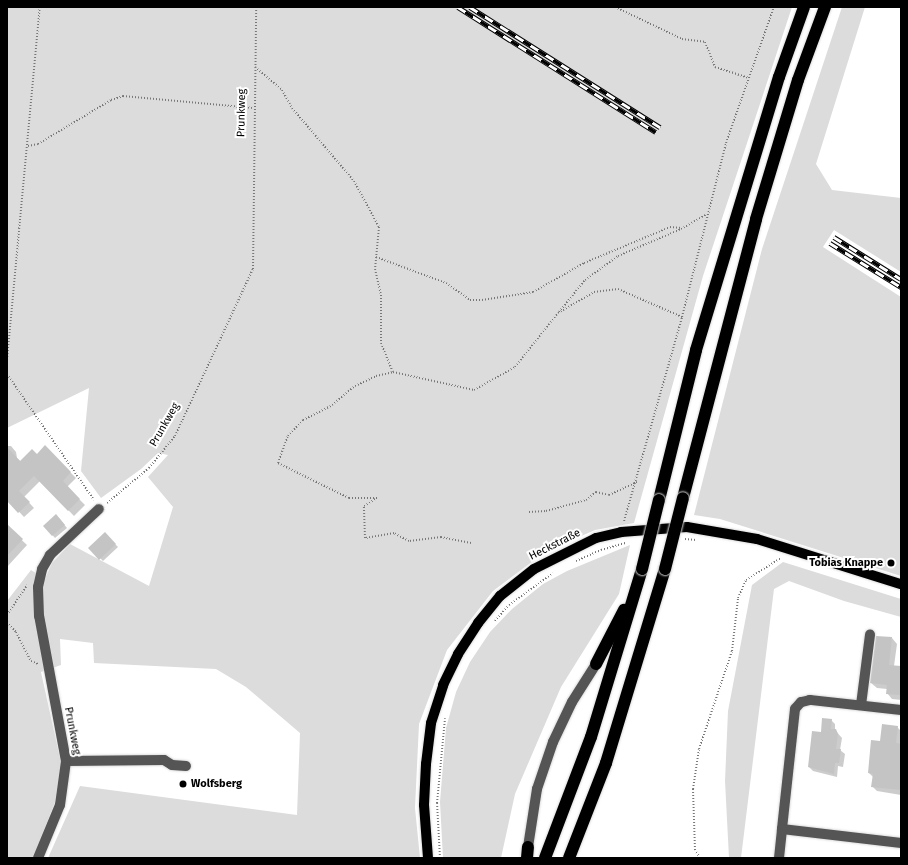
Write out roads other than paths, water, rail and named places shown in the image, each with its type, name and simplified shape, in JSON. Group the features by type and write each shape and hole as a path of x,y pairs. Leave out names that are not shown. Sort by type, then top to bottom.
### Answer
{"highway":[{"path":"545,858 591,736 636,590 696,350 779,77 804,7"},
{"path":"569,858 606,763 665,569 756,219 798,80 825,7"},
{"path":"596,664 636,590"}],"main road":[{"name":"Heckstraße","path":"428,858 424,806 431,723 443,685 458,654 500,596 534,569 596,538 621,532 687,527 717,530 785,547 901,584"}],"street":[{"name":"Prunkweg","path":"38,858 60,805 66,761 39,616 38,587 42,568 50,555 100,509"},
{"path":"861,705 870,635"},
{"path":"527,852 537,789 553,742 572,702 596,664"},
{"path":"779,858 795,709 801,702 810,700 901,710"},
{"path":"66,761 164,760 172,765 186,766"},
{"path":"782,829 901,843"}],"railway":[{"path":"458,7 656,132"},
{"path":"470,7 660,127"},
{"path":"834,237 901,279"},
{"path":"830,243 901,287"}],"place":[{"name":"Tobias Knappe","path":"891,563"},
{"name":"Wolfsberg","path":"183,784"}]}
